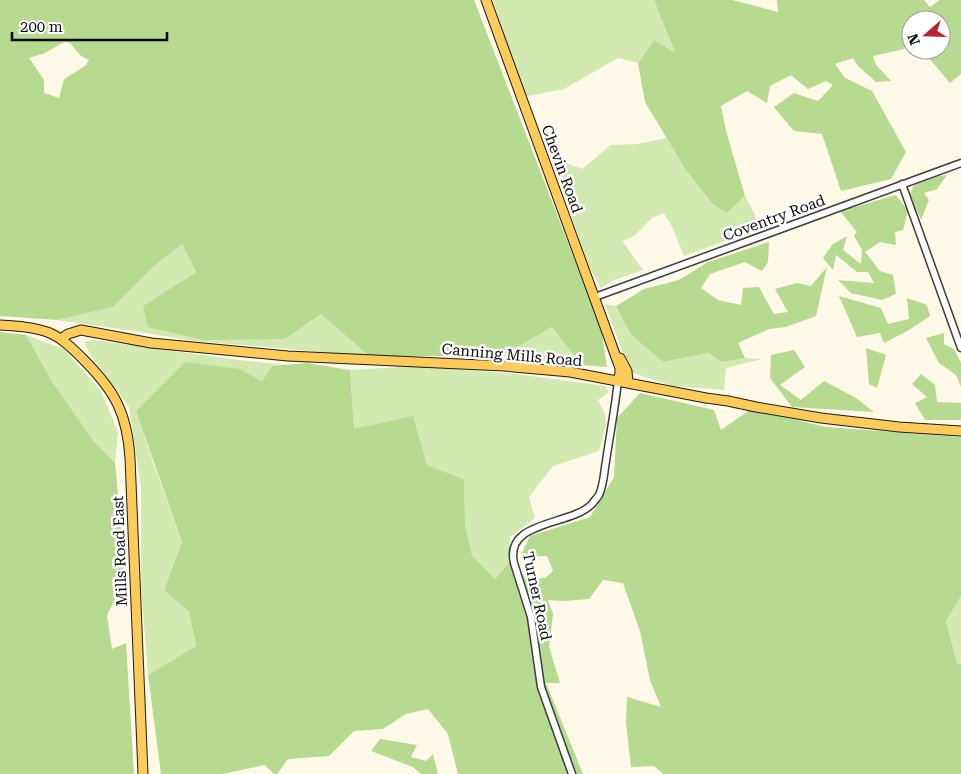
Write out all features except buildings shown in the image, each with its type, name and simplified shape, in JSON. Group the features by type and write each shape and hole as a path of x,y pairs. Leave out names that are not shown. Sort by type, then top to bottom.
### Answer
{"main road":[{"name":"Chevin Road","path":"486,0 620,368 618,380"},
{"path":"0,325 40,330 51,334 70,346 78,337 88,332"},
{"name":"Canning Mills Road","path":"61,340 68,334 81,330 152,343 288,356 555,370 821,418 899,427 961,431"},
{"name":"Mills Road East","path":"70,346 112,392 120,406 129,439 143,774"},
{"name":"Chevin Road","path":"613,348 624,364 628,383"}],"street":[{"name":"Coventry Road","path":"595,297 961,163"},
{"path":"902,184 961,348"},
{"name":"Turner Road","path":"572,774 540,687 531,617 513,555 516,541 525,533 582,511 591,505 598,496 604,476 618,380"}],"green space":[{"path":"0,0 474,0 601,328 607,367 581,365 552,327 502,356 369,356 321,314 285,339 204,340 148,327 143,306 196,272 182,244 153,267 113,307 57,320 0,316","holes":["64,42 70,43 81,56 89,60 85,66 64,79 59,98 44,93 44,80 29,58 45,53"]},
{"path":"493,0 654,0 675,54 654,40 638,63 618,58 564,89 524,97"},
{"path":"654,0 732,0 778,12 777,0 924,0 930,7 940,0 961,0 961,74 950,83 931,60 951,60 951,10 901,10 901,50 873,56 876,65 891,81 876,82 858,66 853,58 835,64 845,78 872,91 906,152 891,179 841,191 822,134 794,131 774,107 794,93 818,101 833,85 826,81 808,89 791,75 770,86 767,103 747,91 721,106 726,131 745,196 727,213 712,203 684,167 645,102 638,63 654,40 675,53"},
{"path":"667,138 684,167 727,213 745,196 755,215 758,229 684,256 664,213 652,218 634,236 622,241 643,270 614,280 601,288 588,264 551,157 582,169 611,145 637,144"},
{"path":"947,175 937,189 924,193 929,200 921,220 910,195 914,185"},
{"path":"896,195 908,211 903,230 895,232 896,245 880,242 865,252 880,271 893,275 896,294 882,300 851,293 838,280 874,283 868,272 857,272 836,255 833,270 823,258 833,244 847,236 843,250 861,264 862,250 854,236 857,232 839,210"},
{"path":"769,242 768,262 762,271 745,262 710,274 701,288 718,300 741,305 743,288 759,287 774,314 788,312 775,289 797,283 811,286 827,267 816,316 786,327 769,329 738,343 745,358 722,362 709,353 663,362 631,335 616,306 644,289 679,280 708,262"},
{"path":"182,244 196,272 143,306 285,339 321,314 369,356 195,341 57,320 113,307 153,267"},
{"path":"839,296 881,308 888,324 909,319 907,298 927,305 930,316 884,343 880,333 857,337"},
{"path":"605,304 616,306 631,335 663,362 710,353 722,362 745,358 762,359 726,368 724,390 673,386 630,372"},
{"path":"552,327 581,365 502,356"},
{"path":"0,332 26,335 53,383 93,440 115,463 126,578 107,615 112,649 126,643 134,774 0,774"},
{"path":"944,333 944,344 954,349 961,363 961,387 956,375 939,363 926,338"},
{"path":"26,335 64,349 101,391 118,432 115,463 93,440 53,383"},
{"path":"93,340 286,365 272,366 262,381 240,369 136,410 182,542 164,590 189,612 196,646 148,675 141,588 141,487 129,407 90,354 84,342"},
{"path":"866,348 886,355 877,388 869,384"},
{"path":"794,350 805,367 780,385 801,400 824,381 856,398 874,412 792,407 770,378 771,355"},
{"path":"185,362 240,369 262,381 272,366 307,363 350,370 354,429 413,416 427,465 464,479 465,525 472,555 495,579 511,560 527,580 545,578 553,571 547,556 520,557 530,536 590,517 614,477 617,418 640,393 714,410 721,430 751,409 826,427 961,437 961,596 946,621 957,663 961,664 961,774 663,774 654,766 631,767 626,723 627,697 661,707 650,680 640,631 623,583 603,580 589,599 548,600 553,614 549,647 560,683 546,683 583,774 458,774 448,734 428,709 406,714 383,729 354,731 329,756 288,759 277,774 274,774 265,765 222,774 161,774 148,675 196,646 189,612 164,590 182,542 136,411"},
{"path":"419,366 516,374 606,386 609,392 598,400 605,414 606,424 599,451 553,466 529,497 535,518 510,537 511,560 495,579 472,555 465,525 464,479 427,465 354,429 350,370"},
{"path":"921,374 935,385 937,402 961,403 961,420 925,420 915,403 927,397 912,384"},
{"path":"961,596 961,663 957,663 946,621"},
{"path":"380,739 417,745 411,757 426,761 433,754 438,774 421,774 413,767 371,751"}]}
